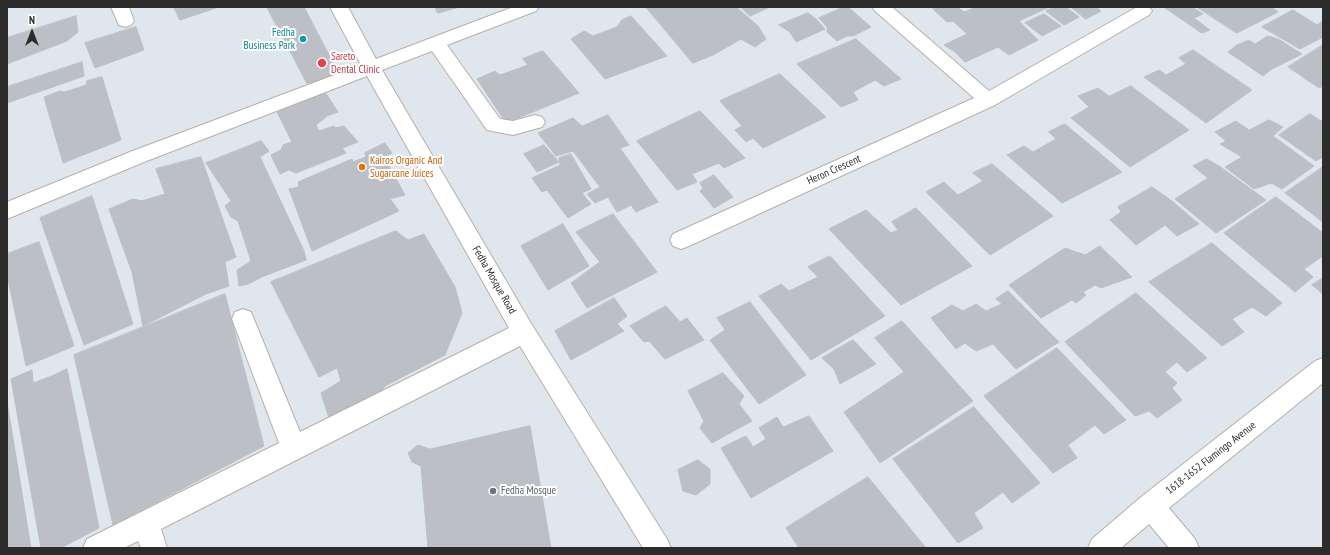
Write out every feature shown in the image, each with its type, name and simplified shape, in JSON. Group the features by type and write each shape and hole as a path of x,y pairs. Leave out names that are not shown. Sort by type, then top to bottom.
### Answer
{"street":[{"name":"Fedha Mosque Road","path":"339,7 371,67 524,332 658,548"},
{"path":"7,211 137,157 530,7"},
{"path":"881,7 988,100"},
{"name":"Heron Crescent","path":"681,240 988,100 1143,11"},
{"path":"436,43 494,125 513,128 535,122"},
{"path":"243,319 294,448"},
{"path":"96,548 524,332"},
{"name":"1618-1652 Flamingo Avenue","path":"1101,548 1150,506 1323,369"},
{"path":"1150,506 1186,548"},
{"path":"146,523 154,548"}],"building":[{"name":"Fedha Business Park","path":"174,7 219,7 180,20"},
{"name":"Fedha Business Park","path":"267,7 304,7 338,72 335,75 314,83 307,83"},
{"path":"435,7 460,7 438,13"},
{"path":"646,7 736,7 758,26 766,39 755,47 741,39 713,55 693,63"},
{"path":"741,7 770,7 750,16"},
{"path":"844,7 848,7 871,27 853,36 847,36 837,41 827,32 827,27 819,18"},
{"path":"937,7 957,7 964,12 977,7 1049,7 1019,21 1038,40 1009,55 998,47 965,62 955,52 944,45 967,34 953,21 947,22 933,9"},
{"path":"1056,7 1066,7 1079,17 1064,25 1046,11"},
{"path":"1071,7 1096,7 1101,11 1086,19"},
{"path":"1164,7 1192,7 1203,14 1194,18 1210,30 1202,33"},
{"path":"1197,7 1271,7 1278,12 1237,33"},
{"path":"1293,10 1317,25 1323,21 1323,37 1300,49 1262,27"},
{"path":"808,13 825,29 796,42 790,32 779,25"},
{"path":"1044,14 1061,26 1042,36 1025,23"},
{"path":"76,16 78,32 67,41 7,64 7,38"},
{"path":"631,16 667,56 605,79 571,39 584,31 593,36 617,27 622,20"},
{"path":"136,27 144,50 95,68 85,43"},
{"path":"1268,36 1278,39 1302,54 1272,69 1263,76 1228,52 1237,45 1249,40 1255,44"},
{"path":"856,39 901,79 884,86 875,80 853,92 858,100 841,107 797,64"},
{"path":"1323,45 1323,86 1319,88 1288,67"},
{"path":"1193,50 1252,90 1206,123 1144,77 1159,70 1166,75 1186,64 1179,58"},
{"path":"543,51 579,93 506,123 477,79 495,71 500,75 528,65 523,59"},
{"path":"82,62 84,76 7,103 7,87"},
{"path":"780,74 826,117 763,148 753,138 746,142 735,130 742,126 720,101"},
{"path":"102,77 121,140 63,163 44,97 60,91 65,92 86,85 87,81"},
{"path":"1131,86 1189,130 1130,167 1071,118 1089,107 1078,96 1098,88 1109,96"},
{"path":"325,92 338,112 327,116 316,125 319,131 334,126 335,128 344,126 358,142 342,148 346,153 296,173 289,170 280,174 271,155 281,150 283,145 292,142 277,112"},
{"path":"700,111 745,158 724,168 719,163 692,174 697,182 677,190 637,141"},
{"path":"1310,114 1323,122 1323,157 1316,161 1279,135"},
{"path":"608,115 629,145 620,148 658,202 636,212 631,205 617,212 608,197 595,203 587,194 600,187 573,151 556,156 538,133 573,118 582,126"},
{"path":"1269,120 1283,127 1273,136 1314,166 1282,189 1271,183 1254,189 1225,167 1242,157 1220,144 1226,141 1215,132 1236,121 1249,130"},
{"path":"1065,124 1122,172 1062,203 1007,155 1024,146 1033,152 1056,139 1049,132"},
{"path":"261,141 269,151 260,157 304,251 306,260 264,276 248,284 239,286 237,270 251,261 238,221 231,217 225,206 231,201 206,163"},
{"path":"385,143 392,153 384,157 405,195 390,199 399,211 312,251 289,189 299,187 298,182 352,159 353,162 366,157 365,153"},
{"path":"544,145 559,162 537,172 524,154"},
{"path":"571,154 591,189 582,193 591,204 568,218 547,190 542,192 532,178 560,165 559,158"},
{"path":"201,157 236,257 225,262 229,286 206,294 143,326 132,272 109,209 133,199 142,201 165,194 156,169"},
{"path":"1207,159 1266,200 1216,233 1175,199 1208,178 1193,166"},
{"path":"992,164 1053,216 990,255 926,192 944,182 958,195 983,181 973,173"},
{"path":"1323,167 1323,222 1285,193"},
{"path":"714,175 733,197 714,208 700,191 703,188 700,183"},
{"path":"1152,187 1172,201 1199,224 1177,236 1165,225 1136,245 1110,220 1121,212 1118,207"},
{"path":"92,196 133,324 84,345 40,218"},
{"path":"1276,197 1323,233 1323,256 1304,269 1313,277 1295,292 1224,233"},
{"path":"916,208 972,266 901,305 829,229 866,210 891,233 898,230 892,222"},
{"path":"613,214 657,272 587,308 571,283 600,262 576,232"},
{"path":"563,224 589,266 548,290 521,246"},
{"path":"396,231 408,240 424,234 455,287 462,313 445,355 385,386 377,397 329,418 321,393 341,381 337,368 319,377 271,282"},
{"path":"39,242 74,346 26,366 7,274 7,254"},
{"path":"1212,243 1282,303 1266,316 1252,307 1232,319 1244,332 1222,346 1149,282"},
{"path":"1100,246 1132,277 1101,288 1095,285 1083,292 1086,295 1076,303 1072,300 1041,318 1009,285 1065,248 1085,255"},
{"path":"830,256 885,316 811,360 759,296 781,284 789,291 818,277 808,267"},
{"path":"1323,278 1323,294 1312,285"},
{"path":"1008,291 1059,342 1016,369 993,344 976,351 965,343 956,349 931,318 952,305 963,311 976,304 986,311 1002,304 996,299"},
{"path":"1136,293 1207,358 1187,372 1177,362 1165,372 1177,383 1172,388 1182,400 1157,418 1149,411 1135,416 1065,342"},
{"path":"225,294 264,446 113,525 74,355"},
{"path":"614,298 627,316 617,324 624,331 571,360 555,331"},
{"path":"750,302 806,375 759,404 710,340 725,330 717,318"},
{"path":"666,306 680,322 687,318 704,340 665,359 649,341 644,342 630,326"},
{"path":"902,321 973,401 880,463 844,412 904,372 875,338"},
{"path":"853,340 876,364 840,384 834,369 822,358"},
{"path":"1057,348 1126,420 1104,434 1095,425 1068,445 1077,458 1053,473 984,396"},
{"path":"67,369 99,528 61,548 41,548 11,379 32,370 33,383"},
{"path":"723,373 744,396 739,404 752,421 712,443 700,428 704,421 688,391"},
{"path":"7,402 31,548 7,548"},
{"path":"974,407 1040,483 1012,503 1003,492 974,513 983,528 958,543 893,459"},
{"path":"809,416 833,451 751,498 721,448 746,436 753,447 766,439 759,428 777,417 783,427"},
{"path":"530,426 551,548 428,548 421,466 412,462 408,453 418,445 430,449"},
{"path":"698,460 710,469 710,484 696,495 683,491 678,470"},
{"path":"868,477 926,548 799,548 786,528"}],"place":[{"name":"Fedha Business Park","path":"303,39"},
{"name":"Sareto Dental Clinic","path":"322,63"},
{"name":"Kairos Organic And Sugarcane Juices","path":"362,167"},
{"name":"Fedha Mosque","path":"493,491"}]}
